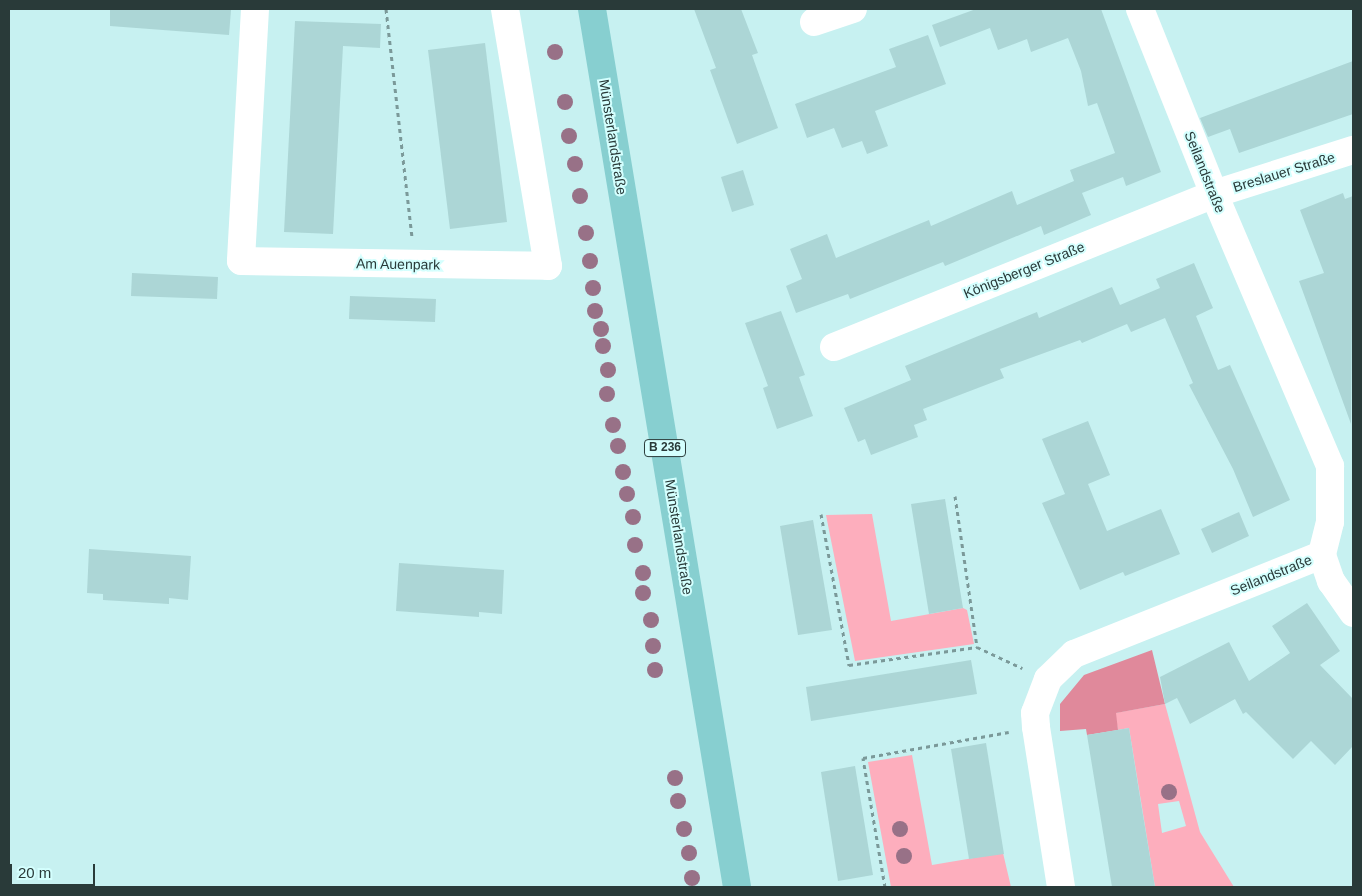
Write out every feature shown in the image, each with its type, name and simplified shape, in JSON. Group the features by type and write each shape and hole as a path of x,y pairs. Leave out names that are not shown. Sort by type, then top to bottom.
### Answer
{"main road":[{"name":"Münsterlandstraße","path":"592,9 737,887"}],"street":[{"name":"Am Auenpark","path":"255,9 241,261 548,266 505,9"},
{"path":"814,22 853,9"},
{"name":"Seilandstraße","path":"1061,887 1036,727 1038,705 1048,679 1074,654 1322,555 1330,522 1330,466 1214,194 1140,9"},
{"name":"Breslauer Straße","path":"1214,194 1353,150"},
{"name":"Königsberger Straße","path":"834,347 1214,194"},
{"path":"1322,555 1330,581 1353,613"}],"path":[{"path":"386,9 415,265"},
{"path":"955,496 977,647"},
{"path":"821,514 849,665 977,647 1048,679"},
{"path":"885,887 863,758 1036,727"}],"shaded area":[{"path":"872,514 891,621 963,608 967,610 974,644 855,661 826,515"},
{"path":"1152,650 1165,704 1116,713 1118,730 1087,735 1086,729 1060,731 1060,704 1084,675"},
{"path":"1165,704 1200,832 1234,887 1155,887 1129,728 1118,730 1115,713","holes":["1179,801 1186,826 1162,833 1158,804"]},
{"path":"912,755 932,865 1003,853 1011,887 891,887 868,762"}],"building":[{"path":"110,9 231,10 229,35 110,26"},
{"path":"694,9 741,9 758,53 752,55 778,128 737,144 710,70 716,68"},
{"path":"976,9 1101,9 1161,172 1126,186 1123,177 1082,193 1091,215 1044,235 1041,226 945,266 943,262 850,299 848,294 796,313 786,286 802,279 790,249 827,234 836,258 929,220 931,226 1012,191 1017,205 1074,181 1070,170 1115,153 1097,103 1088,106 1081,71 1068,38 1031,52 1027,39 998,50 990,28 940,47 932,25"},
{"path":"295,21 381,24 380,48 343,46 333,234 284,232"},
{"path":"928,35 946,84 875,111 888,146 867,154 862,141 842,148 834,128 807,138 795,104 896,67 889,49"},
{"path":"485,43 507,222 450,229 428,50"},
{"path":"1353,61 1353,114 1239,153 1230,129 1208,137 1200,118"},
{"path":"743,170 754,205 732,212 721,177"},
{"path":"1343,193 1345,199 1353,196 1351,424 1299,281 1324,273 1300,210"},
{"path":"1194,263 1213,308 1196,316 1218,370 1230,365 1290,500 1253,517 1233,469 1189,385 1193,383 1165,318 1131,332 1127,324 1082,343 1080,340 1000,369 1004,378 923,409 927,420 914,425 918,437 871,455 865,439 858,442 844,408 911,380 905,366 1037,312 1039,318 1112,287 1120,305 1160,288 1156,279"},
{"path":"132,273 218,277 217,299 131,296"},
{"path":"350,296 436,299 435,322 349,319"},
{"path":"781,311 805,375 799,377 813,416 777,429 763,388 768,386 745,323"},
{"path":"1088,421 1110,475 1088,484 1107,531 1161,509 1180,554 1125,576 1123,572 1080,590 1042,503 1065,494 1042,439"},
{"path":"945,499 963,608 929,614 911,504"},
{"path":"1239,512 1249,536 1212,553 1201,529"},
{"path":"813,520 832,630 798,635 780,526"},
{"path":"89,549 191,556 188,600 169,598 169,604 103,600 103,594 87,593"},
{"path":"399,563 504,570 502,614 479,612 479,617 396,611"},
{"path":"1307,603 1340,651 1320,665 1353,699 1353,746 1335,765 1311,741 1293,759 1246,712 1243,714 1235,699 1190,724 1177,698 1165,704 1160,677 1229,642 1249,681 1290,653 1272,626"},
{"path":"971,660 977,694 811,721 806,687"},
{"path":"1129,728 1155,887 1112,887 1087,735"},
{"path":"986,743 1004,854 969,859 951,749"},
{"path":"855,766 873,875 838,881 821,772"}]}
